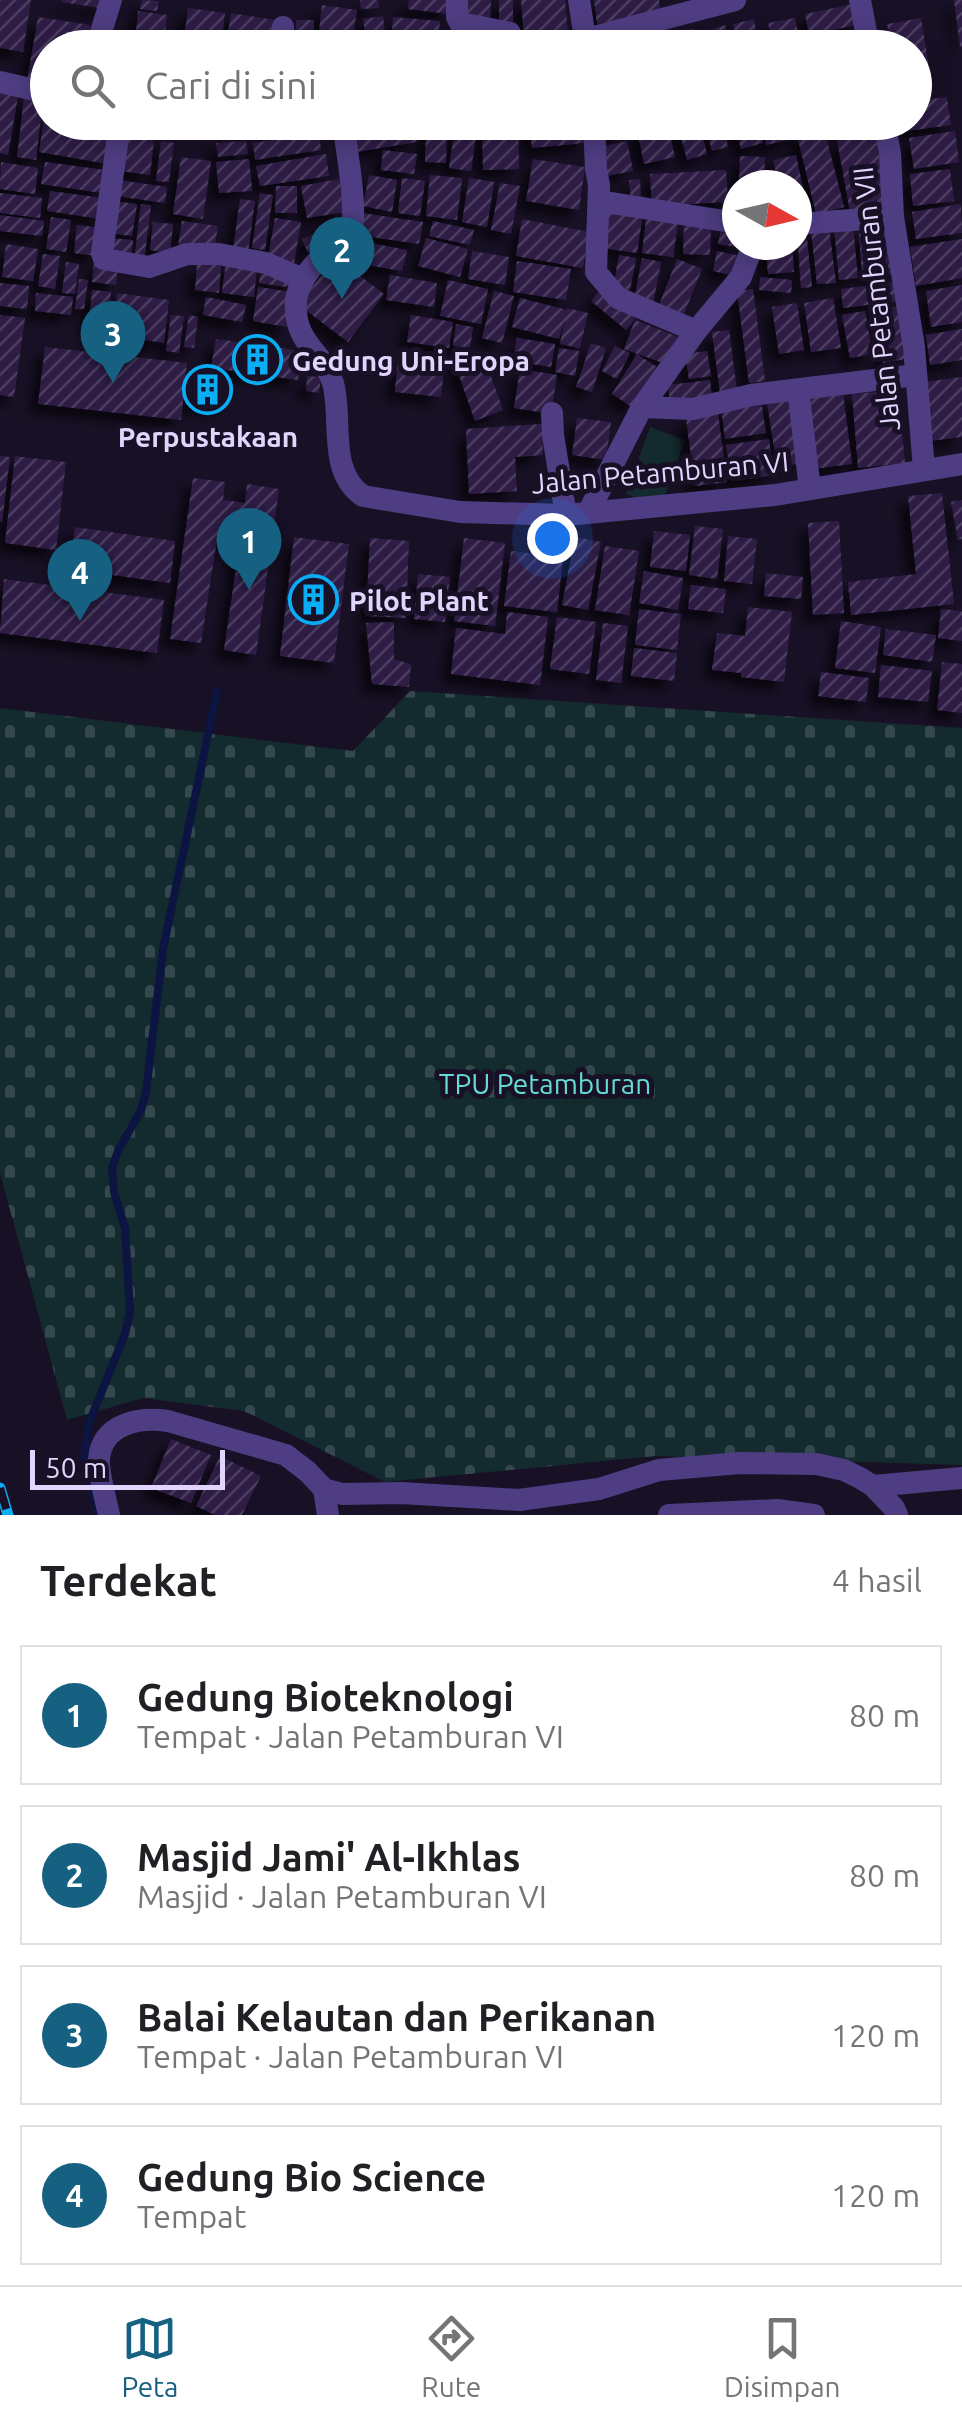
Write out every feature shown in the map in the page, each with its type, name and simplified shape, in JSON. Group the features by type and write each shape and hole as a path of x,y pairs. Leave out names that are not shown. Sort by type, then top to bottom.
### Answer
{"street":[{"path":"102,30 111,0"},
{"path":"458,0 460,24 493,30"},
{"path":"578,0 579,30"},
{"path":"624,30 736,0"},
{"path":"868,2 869,30"},
{"path":"0,82 30,89"},
{"path":"117,140 104,258 149,267 187,254 219,254 266,263 303,279 322,256 348,245 352,232 354,214 345,140"},
{"path":"595,140 599,200 596,272 618,298 696,331"},
{"name":"Jalan Petamburan VII","path":"887,140 924,469"},
{"path":"599,200 722,220"},
{"path":"812,223 894,217"},
{"path":"577,514 642,406 741,277 747,260"},
{"name":"Jalan Petamburan VI","path":"303,279 298,284 295,303 298,325 333,384 342,473 363,496 460,512 577,514 775,495 962,464"},
{"path":"642,406 693,409 750,395 916,375"},
{"path":"798,390 810,488"},
{"path":"552,413 553,435 577,514"},
{"path":"109,1515 99,1460 105,1443 114,1430 150,1418 286,1455 324,1490 328,1515"},
{"path":"324,1490 342,1494 401,1493 519,1508 658,1470 816,1464 844,1470 872,1486 897,1515"},
{"path":"872,1486 962,1478"},
{"path":"669,1515 777,1510 814,1515"}],"green space":[{"path":"650,427 685,440 661,507 626,494"},
{"name":"TPU Petamburan","path":"410,691 962,728 962,1465 656,1456 385,1482 244,1411 143,1398 67,1420 0,1173 0,708 353,751"}],"building":[{"path":"0,0 31,0 23,52 0,48"},
{"path":"62,0 107,0 106,9"},
{"path":"142,0 159,1 157,11 140,9"},
{"path":"360,0 378,0 379,8 361,9"},
{"path":"409,0 450,0 448,14 408,9"},
{"path":"462,0 491,0 490,20 461,19"},
{"path":"499,0 513,0 513,23 499,23"},
{"path":"521,0 565,0 568,30 524,30"},
{"path":"594,0 659,0 661,14 597,24"},
{"path":"954,0 962,0 962,47 960,47"},
{"path":"853,4 857,25 808,30 805,14"},
{"path":"322,5 357,10 354,30 319,30"},
{"path":"188,8 225,13 223,30 185,30"},
{"path":"138,11 167,15 166,30 136,30"},
{"path":"231,13 275,20 274,30 228,30"},
{"path":"383,16 385,30 365,30 363,19"},
{"path":"38,17 90,25 89,30 36,30"},
{"path":"393,17 440,21 439,30 392,30"},
{"path":"795,18 797,30 769,30 768,23"},
{"path":"921,18 923,30 888,30 887,24"},
{"path":"754,19 756,30 734,30 733,24"},
{"path":"296,20 314,20 314,30 296,30"},
{"path":"0,93 18,96 8,155 0,153"},
{"path":"24,97 30,98 30,140 38,140 36,160 17,157"},
{"path":"947,97 951,125 932,128 932,99"},
{"path":"955,131 959,162 914,169 909,140 932,140 932,134"},
{"path":"41,140 112,140 108,164 39,152"},
{"path":"124,140 154,141 150,175 120,171"},
{"path":"320,140 321,150 255,160 253,143"},
{"path":"348,140 417,140 417,142 350,153"},
{"path":"426,140 447,140 446,163 425,162"},
{"path":"453,140 475,140 471,171 449,168"},
{"path":"482,140 518,140 519,169 483,170"},
{"path":"531,140 585,140 585,143 532,148"},
{"path":"639,140 671,140 675,157 644,164"},
{"path":"682,140 704,140 707,154 687,160"},
{"path":"709,140 726,140 728,147 712,151"},
{"path":"739,140 762,140 763,143 741,149"},
{"path":"798,140 827,140 844,207 816,214 812,170 805,170"},
{"path":"837,140 876,140 888,205 850,212"},
{"path":"161,141 174,143 169,182 156,181"},
{"path":"246,141 248,154 218,157 216,143"},
{"path":"627,141 633,171 606,176 600,147"},
{"path":"383,150 417,154 414,174 381,170"},
{"path":"326,154 329,176 260,186 256,166"},
{"path":"796,155 799,170 775,170 773,160"},
{"path":"740,156 765,157 764,170 739,170"},
{"path":"181,157 211,161 203,219 173,214"},
{"path":"249,159 252,191 219,193 216,162"},
{"path":"533,159 585,167 579,210 526,201"},
{"path":"1,162 38,168 35,194 0,189"},
{"path":"45,162 105,170 102,193 41,184"},
{"path":"950,169 954,201 913,206 910,174"},
{"path":"722,170 722,202 652,206 650,174"},
{"path":"369,175 397,180 392,212 363,206"},
{"path":"430,175 462,178 457,220 426,216"},
{"path":"402,178 425,181 420,216 398,213"},
{"path":"469,178 494,182 487,227 462,222"},
{"path":"339,179 345,212 307,218 301,186"},
{"path":"640,179 641,200 631,201 629,180"},
{"path":"118,180 167,187 165,203 116,196"},
{"path":"500,183 520,186 511,234 491,230"},
{"path":"276,186 297,186 297,213 275,213"},
{"path":"50,191 103,198 101,219 47,211"},
{"path":"0,193 42,198 40,218 0,213"},
{"path":"260,193 273,195 265,250 252,248"},
{"path":"240,199 255,201 248,252 233,250"},
{"path":"113,201 137,204 132,236 108,233"},
{"path":"141,204 151,205 144,262 134,261"},
{"path":"961,204 962,233 916,239 912,212"},
{"path":"609,208 643,212 637,253 603,248"},
{"path":"647,212 679,217 673,257 642,253"},
{"path":"362,213 423,222 419,244 358,235"},
{"path":"0,215 44,221 42,236 0,231"},
{"path":"51,217 71,220 66,252 46,249"},
{"path":"275,218 301,222 294,263 268,258"},
{"path":"522,219 589,232 583,268 516,256"},
{"path":"182,221 218,226 214,251 178,246"},
{"path":"433,221 474,230 470,245 429,236"},
{"path":"153,222 173,224 170,253 150,250"},
{"path":"77,225 101,228 98,256 74,253"},
{"path":"684,226 711,227 710,255 683,254"},
{"path":"853,226 858,278 839,280 834,228"},
{"path":"333,227 338,241 308,253 302,239"},
{"path":"829,228 836,283 817,284 812,230"},
{"path":"891,231 894,274 862,276 859,233"},
{"path":"109,238 133,240 131,258 107,255"},
{"path":"426,238 468,249 460,277 418,266"},
{"path":"962,239 962,278 916,286 910,247"},
{"path":"359,241 407,250 402,271 355,263"},
{"path":"6,244 38,249 33,281 2,277"},
{"path":"472,251 509,257 505,285 468,279"},
{"path":"717,251 722,252 722,260 739,260 735,276 713,271"},
{"path":"43,254 60,256 55,289 38,286"},
{"path":"619,255 636,258 630,290 613,288"},
{"path":"335,257 384,294 348,342 299,305"},
{"path":"642,258 661,262 653,304 634,300"},
{"path":"677,259 702,269 684,314 659,305"},
{"path":"767,260 793,260 794,272 768,274"},
{"path":"799,260 809,260 812,287 801,288"},
{"path":"226,261 257,265 254,297 222,293"},
{"path":"517,261 571,269 566,300 513,292"},
{"path":"66,262 79,264 75,294 62,293"},
{"path":"94,262 118,265 116,285 92,282"},
{"path":"197,263 221,265 219,293 195,290"},
{"path":"261,273 296,277 294,288 259,283"},
{"path":"390,275 437,283 434,307 386,300"},
{"path":"760,277 792,280 791,293 759,290"},
{"path":"79,279 88,280 84,309 75,309"},
{"path":"448,280 488,289 481,324 440,316"},
{"path":"897,282 899,301 843,308 841,289"},
{"path":"0,283 29,286 27,309 0,306"},
{"path":"962,285 962,322 931,327 926,291"},
{"path":"603,286 638,315 626,330 591,301"},
{"path":"258,287 292,292 287,327 253,321"},
{"path":"753,289 765,381 749,383 737,291"},
{"path":"92,290 111,292 108,325 89,324"},
{"path":"494,291 514,296 502,343 482,338"},
{"path":"36,293 73,297 71,315 35,311"},
{"path":"117,293 169,300 164,343 112,335"},
{"path":"206,297 246,305 242,322 203,315"},
{"path":"520,298 588,313 580,348 560,344 565,318 559,339 512,327"},
{"path":"833,298 841,348 811,352 804,303"},
{"path":"797,303 804,350 779,354 772,307"},
{"path":"897,307 906,359 883,363 874,311"},
{"path":"865,311 873,354 850,358 842,315"},
{"path":"0,315 25,318 14,397 0,395"},
{"path":"171,315 184,316 179,353 166,351"},
{"path":"189,315 198,317 194,348 184,347"},
{"path":"411,315 453,322 449,348 407,342"},
{"path":"635,320 681,338 671,366 624,349"},
{"path":"456,324 473,327 470,348 453,346"},
{"path":"962,329 962,360 930,365 926,335"},
{"path":"729,330 737,391 720,393 712,332"},
{"path":"517,338 555,344 551,367 513,361"},
{"name":"Gedung Uni-Eropa","path":"216,339 302,351 298,380 211,368"},
{"path":"591,343 606,348 592,392 576,387"},
{"path":"615,346 630,353 617,379 602,371"},
{"path":"45,347 187,363 181,420 38,404"},
{"path":"559,348 579,351 575,376 555,372"},
{"path":"482,351 503,410 475,421 454,361"},
{"path":"707,351 711,376 689,379 685,354"},
{"path":"398,354 445,358 441,397 395,392"},
{"path":"637,354 657,367 632,407 612,394"},
{"path":"520,369 557,375 551,414 514,408"},
{"name":"Perpustakaan","path":"191,370 229,375 224,408 187,404"},
{"path":"307,376 321,377 319,393 306,391"},
{"path":"962,377 962,437 930,441 923,382"},
{"path":"710,380 712,398 670,403 668,385"},
{"path":"898,390 905,463 858,468 852,394"},
{"path":"843,393 852,464 813,469 804,398"},
{"path":"793,398 802,463 777,467 767,402"},
{"path":"761,401 766,433 725,439 721,407"},
{"path":"718,414 727,482 695,486 686,418"},
{"path":"577,418 611,422 606,460 572,455"},
{"path":"542,424 543,455 515,457 517,491 469,494 466,429"},
{"path":"769,439 774,475 732,481 726,445"},
{"path":"0,456 10,457 2,522 0,522"},
{"path":"15,456 66,462 56,550 5,543"},
{"path":"193,478 225,482 223,500 245,503 247,484 279,489 256,655 224,650 240,542 217,539 201,643 170,639"},
{"path":"942,493 954,604 851,615 848,582 916,574 908,496"},
{"path":"962,500 962,539 958,540 951,502"},
{"path":"839,521 844,613 813,615 808,523"},
{"path":"695,526 723,529 717,579 689,575"},
{"path":"75,527 175,541 170,583 69,569"},
{"path":"654,531 690,535 686,571 650,567"},
{"path":"728,536 757,539 752,584 724,581"},
{"name":"Pilot Plant","path":"294,537 349,544 334,663 280,656"},
{"path":"575,537 601,542 588,610 562,605"},
{"path":"370,538 409,541 406,618 366,616"},
{"path":"464,538 505,543 495,626 454,621"},
{"path":"605,546 639,551 629,615 595,610"},
{"path":"511,551 563,557 557,612 504,606"},
{"path":"644,571 683,578 678,610 639,603"},
{"path":"766,573 803,577 801,599 764,596"},
{"path":"418,574 450,577 445,622 414,619"},
{"path":"4,579 164,600 157,653 0,633"},
{"path":"691,585 726,589 723,613 688,609"},
{"path":"748,607 792,612 784,682 712,670 717,633 745,636"},
{"path":"639,609 681,614 677,650 635,645"},
{"path":"941,609 962,611 962,641 938,638"},
{"path":"507,612 548,617 540,685 451,674 456,628 505,634"},
{"path":"557,617 596,622 589,674 550,669"},
{"path":"841,621 881,627 875,673 835,668"},
{"path":"394,622 394,659 411,664 409,687 372,684 366,623"},
{"path":"603,623 628,626 621,683 596,680"},
{"path":"886,629 936,635 932,662 883,655"},
{"path":"634,648 677,653 674,681 631,676"},
{"path":"942,662 962,664 962,713 937,710"},
{"path":"881,665 932,671 928,702 878,697"},
{"path":"821,672 869,678 866,702 818,696"},
{"path":"171,1439 211,1455 191,1503 151,1488"},
{"path":"220,1456 261,1476 242,1515 215,1515 196,1506"}],"waterway":[{"path":"98,1511 84,1460 89,1423 130,1312 125,1228 114,1192 112,1168 146,1092 163,949 217,692"}],"railway":[{"path":"0,1488 8,1515"}],"place":[{"name":"Masjid Jami' Al-Ikhlas","path":"342,299"},
{"name":"Gedung Uni-Eropa","path":"257,360"},
{"name":"Balai Kelautan dan Perikanan","path":"113,383"},
{"name":"Perpustakaan","path":"208,389"},
{"name":"Gedung Bioteknologi","path":"249,590"},
{"name":"Pilot Plant","path":"314,600"},
{"name":"Gedung Bio Science","path":"80,621"}]}
